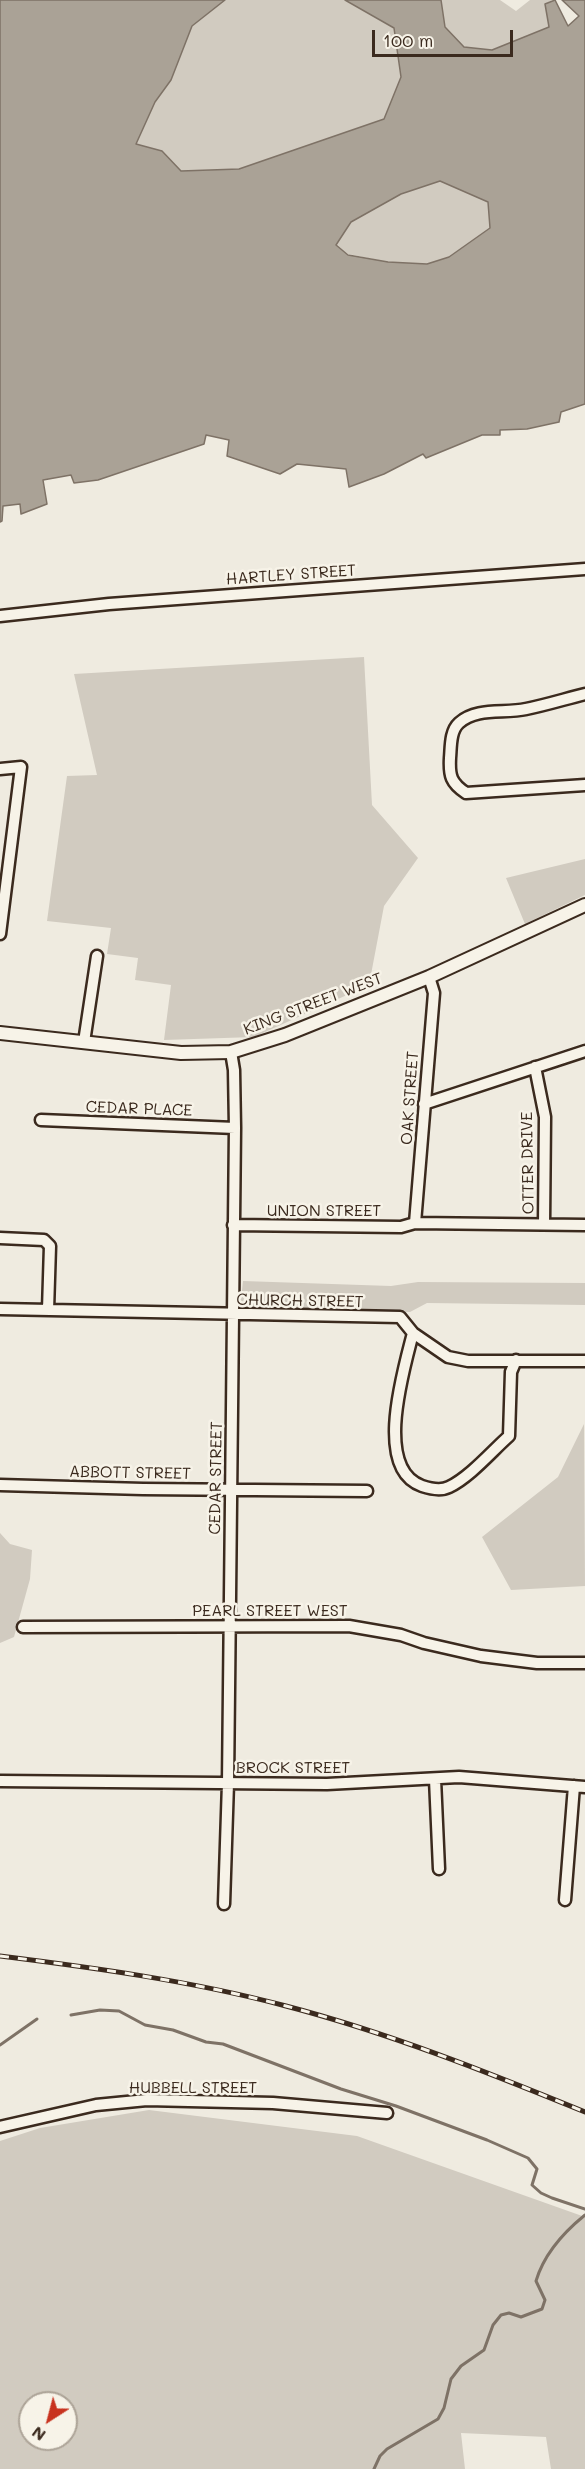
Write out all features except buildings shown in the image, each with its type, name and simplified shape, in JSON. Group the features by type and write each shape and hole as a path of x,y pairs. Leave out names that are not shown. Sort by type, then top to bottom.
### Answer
{"main road":[{"name":"KING STREET WEST","path":"0,1032 181,1053 231,1052 285,1035 429,977 585,905"}],"street":[{"name":"HARTLEY STREET","path":"0,616 109,604 585,569"},
{"path":"585,694 524,710 486,712 470,716 457,724 451,739 449,771 455,785 466,793 585,785"},
{"path":"0,769 21,767 0,934"},
{"path":"84,1042 97,956"},
{"name":"OAK STREET","path":"415,1222 434,993 429,977"},
{"path":"424,1104 585,1051"},
{"name":"CEDAR STREET","path":"224,1904 228,1783 235,1128 234,1070 231,1052"},
{"name":"OTTER DRIVE","path":"535,1067 545,1117 544,1224"},
{"name":"CEDAR PLACE","path":"41,1120 235,1128"},
{"name":"UNION STREET","path":"233,1226 401,1227 415,1222 585,1225"},
{"path":"0,1238 44,1240 50,1246 48,1310"},
{"name":"CHURCH STREET","path":"0,1309 400,1317 413,1333 448,1357 468,1361 585,1361"},
{"path":"413,1333 399,1390 395,1446 398,1462 405,1476 418,1485 432,1490 448,1487 509,1436 511,1372 516,1360"},
{"name":"ABBOTT STREET","path":"0,1485 367,1491"},
{"name":"PEARL STREET WEST","path":"23,1627 349,1626 401,1635 424,1643 481,1656 537,1663 585,1663"},
{"name":"BROCK STREET","path":"0,1781 327,1784 459,1777 580,1786"},
{"path":"435,1779 439,1869"},
{"path":"565,1900 580,1786"},
{"name":"HUBBELL STREET","path":"0,2127 96,2105 147,2100 273,2103 387,2113"}],"shaded area":[{"path":"0,0 225,0 192,26 171,80 155,102 136,144 162,151 181,171 239,169 384,119 401,77 394,28 345,0 441,0 445,27 464,47 492,50 549,27 545,4 555,0 568,26 579,16 562,0 585,0 585,404 561,412 559,422 527,429 500,430 500,435 482,435 426,458 423,454 384,474 349,487 346,469 297,464 280,474 227,456 229,440 206,435 204,444 98,480 74,483 71,475 43,480 47,504 21,514 20,504 3,506 0,522","holes":["440,181 488,202 490,228 449,257 427,264 388,262 348,255 336,245 351,222 401,194"]},
{"path":"225,0 345,0 394,28 401,77 384,120 239,169 181,171 162,151 136,144 155,102 171,80 192,26"},
{"path":"441,0 500,0 516,11 530,0 553,0 545,4 549,27 492,50 464,47 445,27"},
{"path":"440,181 488,202 490,228 449,257 427,264 388,262 348,254 335,245 351,222 401,194"},
{"path":"364,657 372,805 418,858 384,906 369,985 254,1037 164,1040 171,985 135,980 138,958 107,954 111,928 47,921 67,776 97,775 74,674"},
{"path":"585,859 585,895 525,924 506,878"},
{"path":"243,1281 391,1286 418,1282 585,1283 585,1305 427,1303 410,1312 240,1309"},
{"path":"584,1424 585,1586 511,1590 482,1537 558,1477"},
{"path":"0,1533 10,1544 32,1550 30,1579 14,1637 0,1643"},
{"path":"149,2110 357,2136 585,2217 585,2469 551,2469 546,2437 461,2433 465,2469 0,2469 0,2141 40,2128"}],"waterway":[{"path":"71,2015 100,2010 119,2011 145,2025 173,2030 206,2042 223,2044 341,2089 396,2106 487,2140 528,2158 537,2169 532,2185 541,2193 585,2209"},
{"path":"0,2045 37,2019"},
{"path":"374,2469 380,2456 387,2449 438,2419 444,2408 451,2379 461,2366 484,2350 493,2325 501,2315 509,2313 521,2317 542,2309 545,2300 536,2281 544,2262 556,2244 585,2215"}],"railway":[{"path":"0,1956 180,1982 286,2006 400,2041 585,2112"}]}
